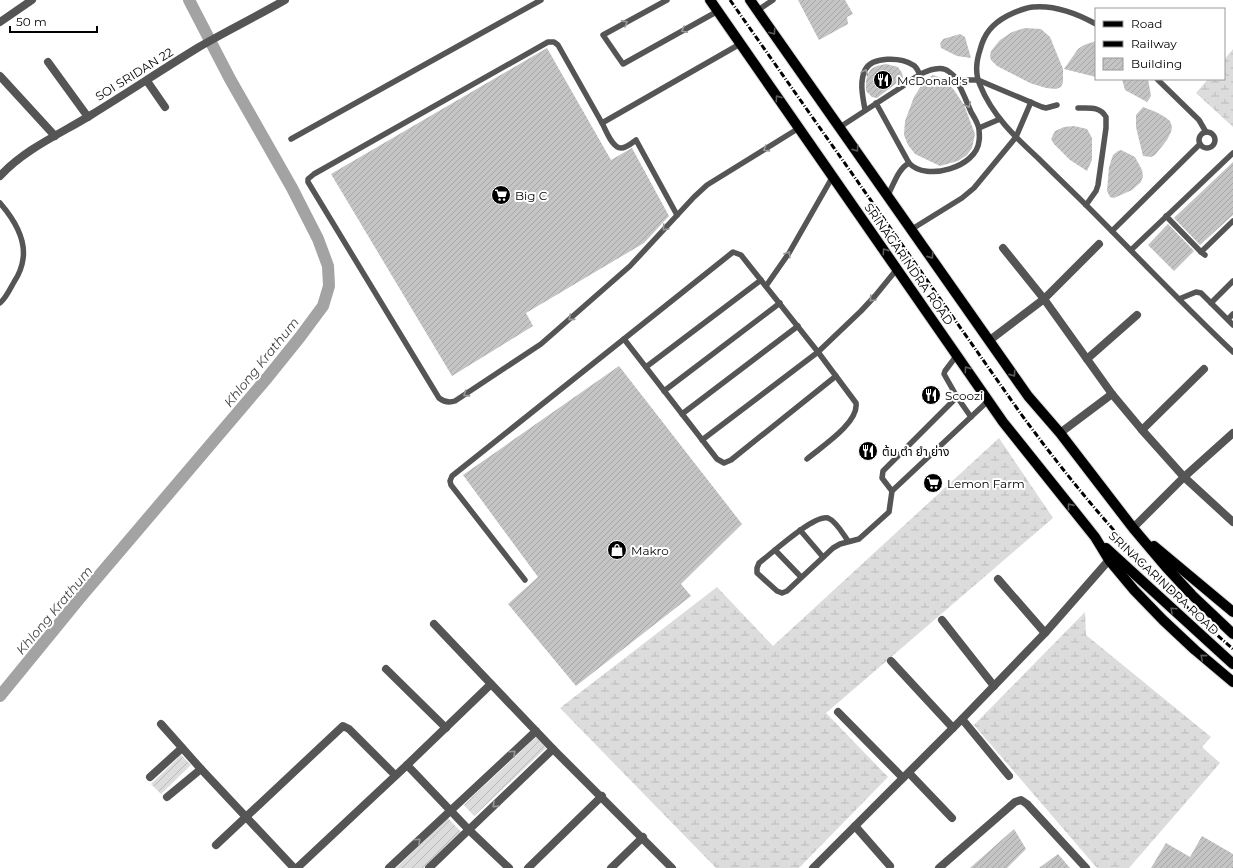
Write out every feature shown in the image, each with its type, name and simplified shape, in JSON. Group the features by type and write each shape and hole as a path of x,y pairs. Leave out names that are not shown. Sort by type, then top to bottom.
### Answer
{"main road":[{"name":"SRINAGARINDRA ROAD","path":"710,0 1003,422 1095,537 1109,560 1134,590 1195,650 1233,682"},
{"name":"SRINAGARINDRA ROAD","path":"750,0 1028,396 1060,433 1133,528 1166,567 1192,595 1233,634"},
{"name":"SRINAGARINDRA ROAD","path":"1133,528 1232,609"},
{"name":"SRINAGARINDRA ROAD","path":"1095,537 1233,664"}],"street":[{"path":"0,22 32,0"},
{"name":"SOI SRIDAN 22","path":"0,176 9,166 23,156 147,81 199,47 285,0"},
{"path":"48,62 88,117"},
{"path":"0,76 55,136"},
{"path":"147,81 165,107"},
{"path":"990,340 1044,299 1100,244"},
{"path":"1003,248 1044,299 1112,394 1142,430 1184,477 1233,522"},
{"path":"1087,359 1138,315"},
{"path":"1142,430 1204,369"},
{"path":"1060,433 1112,394"},
{"path":"1133,528 1184,477 1233,433"},
{"path":"813,868 962,719 1045,633 1109,560"},
{"path":"998,579 1045,633"},
{"path":"942,620 994,686"},
{"path":"434,624 553,749 602,796 672,868"},
{"path":"891,661 953,728"},
{"path":"386,669 446,728"},
{"path":"297,868 408,765 491,684"},
{"path":"838,712 952,818"},
{"path":"962,719 1009,776"},
{"path":"160,724 294,868"},
{"path":"216,844 343,726 349,729 396,775"},
{"path":"389,868 536,731"},
{"path":"150,777 182,748"},
{"path":"429,868 553,749"},
{"path":"408,765 450,811 509,868"},
{"path":"167,797 201,769"},
{"path":"528,868 602,796"},
{"path":"939,868 1015,802 1021,800 1027,804 1086,868"},
{"path":"855,826 890,866"},
{"path":"611,868 642,837"}],"lane":[{"path":"291,139 541,0"},
{"path":"667,0 603,35 623,64 718,11"},
{"path":"758,10 773,0"},
{"path":"1095,24 1079,16 1055,9 1033,7 1019,10 998,21 988,30 983,40 978,58 976,74 984,95 1000,119 1016,138 1086,205 1233,352"},
{"path":"677,215 636,140 624,148 617,147 613,144 558,46 552,41 335,162 308,179 438,398 447,402 455,401 541,344 630,266 707,185 799,128"},
{"path":"602,123 740,44"},
{"path":"865,110 862,77 865,69 875,60 888,59 914,65 920,75"},
{"path":"840,127 865,110 876,103 920,75 933,69 941,68 950,72 957,80 979,128 979,142 977,148 968,160 939,171 933,172 916,169 909,163 876,103"},
{"path":"957,80 978,80 1046,108 1057,106"},
{"path":"1158,80 1199,120 1206,132"},
{"path":"912,229 950,206 974,188 1016,138 1031,102"},
{"path":"1078,108 1095,108 1100,110 1106,117 1106,128 1098,185 1096,191 1086,205"},
{"path":"979,128 1000,119"},
{"path":"1112,231 1200,144 1200,137 1202,134 1206,132 1212,133 1215,143 1206,148 1200,144"},
{"path":"1131,250 1233,153"},
{"path":"888,195 902,168 909,163"},
{"path":"766,286 789,253 833,176"},
{"path":"0,203 19,232 24,248 23,261 18,275 0,303"},
{"path":"1166,216 1203,253 1233,221"},
{"path":"525,580 452,485 451,478 454,473 733,252 741,255 798,326 855,401 856,406 852,419 844,428 807,459"},
{"path":"702,440 818,352 861,311 897,269"},
{"path":"646,367 761,280"},
{"path":"1211,303 1233,281"},
{"path":"1179,299 1196,292 1203,294 1233,325"},
{"path":"664,391 780,303"},
{"path":"1228,319 1233,314"},
{"path":"682,414 798,326"},
{"path":"624,339 702,440 719,461 724,464 728,463 836,376"},
{"path":"957,355 944,374 970,418"},
{"path":"892,491 882,478 883,471 957,397"},
{"path":"848,541 833,521 828,518 820,518 800,530 759,563 757,573 777,591 782,593 787,591 833,548 848,541 859,539 889,512 892,491 989,400"},
{"path":"800,530 823,557"},
{"path":"775,550 801,577"}],"green space":[{"path":"1233,49 1233,127 1196,93 1207,80 1225,80 1225,59"},
{"path":"999,438 1053,518 826,713 888,777 799,868 716,868 560,708 717,587 773,646"},
{"path":"1085,612 1086,635 1211,737 1202,747 1220,763 1129,868 1097,868 974,725"},
{"path":"536,737 546,748 474,816 464,805"},
{"path":"181,755 191,765 161,794 151,784"},
{"path":"448,818 461,832 423,868 396,868"}],"building":[{"path":"798,0 845,0 853,14 847,17 848,24 819,40"},
{"path":"1025,28 1041,29 1050,37 1063,69 1063,82 1061,87 1056,89 1046,88 1030,83 997,66 991,60 991,51 1000,40 1012,32"},
{"path":"960,34 965,37 971,58 957,56 941,48 940,44 943,39"},
{"path":"1095,41 1095,77 1064,69 1078,49"},
{"name":"Big C","path":"547,48 611,160 632,148 669,216 644,243 526,313 533,326 452,376 331,174"},
{"name":"McDonald's","path":"886,64 898,67 903,78 877,98 872,97 866,91 866,80 869,72 877,66"},
{"path":"933,75 944,79 954,90 964,105 975,134 972,148 967,155 958,161 940,166 915,154 908,145 904,135 905,121 914,97 923,83"},
{"path":"1122,80 1148,80 1151,96 1147,102 1125,90"},
{"path":"1143,107 1165,117 1170,121 1172,127 1167,140 1155,155 1151,157 1143,156 1136,127 1136,115"},
{"path":"1074,126 1087,129 1092,138 1092,160 1087,171 1070,160 1051,139 1055,131 1064,127"},
{"path":"1121,150 1135,157 1142,170 1143,176 1141,182 1132,190 1114,198 1110,197 1107,191 1109,167 1113,155"},
{"path":"1233,162 1233,215 1200,245 1174,218"},
{"path":"1168,224 1194,251 1174,271 1148,245"},
{"name":"Makro","path":"619,366 742,524 681,584 691,596 576,686 508,604 538,577 463,475"},
{"path":"1014,829 1026,849 1007,868 970,868"},
{"path":"1202,836 1233,854 1233,868 1151,868 1166,843 1190,857"},
{"path":"1058,854 1070,868 1039,868"}],"waterway":[{"name":"Khlong Krathum","path":"0,696 80,598 300,337 323,306 329,286 328,266 318,239 292,188 230,79 189,0"}],"railway":[{"path":"730,0 1021,414 1069,477 1094,508 1147,567 1233,649"}],"place":[{"name":"McDonald's","path":"883,80"},
{"name":"Big C","path":"501,195"},
{"name":"Scoozi","path":"931,395"},
{"name":"ต้ม ตำ ยำ ย่าง","path":"868,451"},
{"name":"Lemon Farm","path":"933,483"},
{"name":"Makro","path":"617,550"}]}
